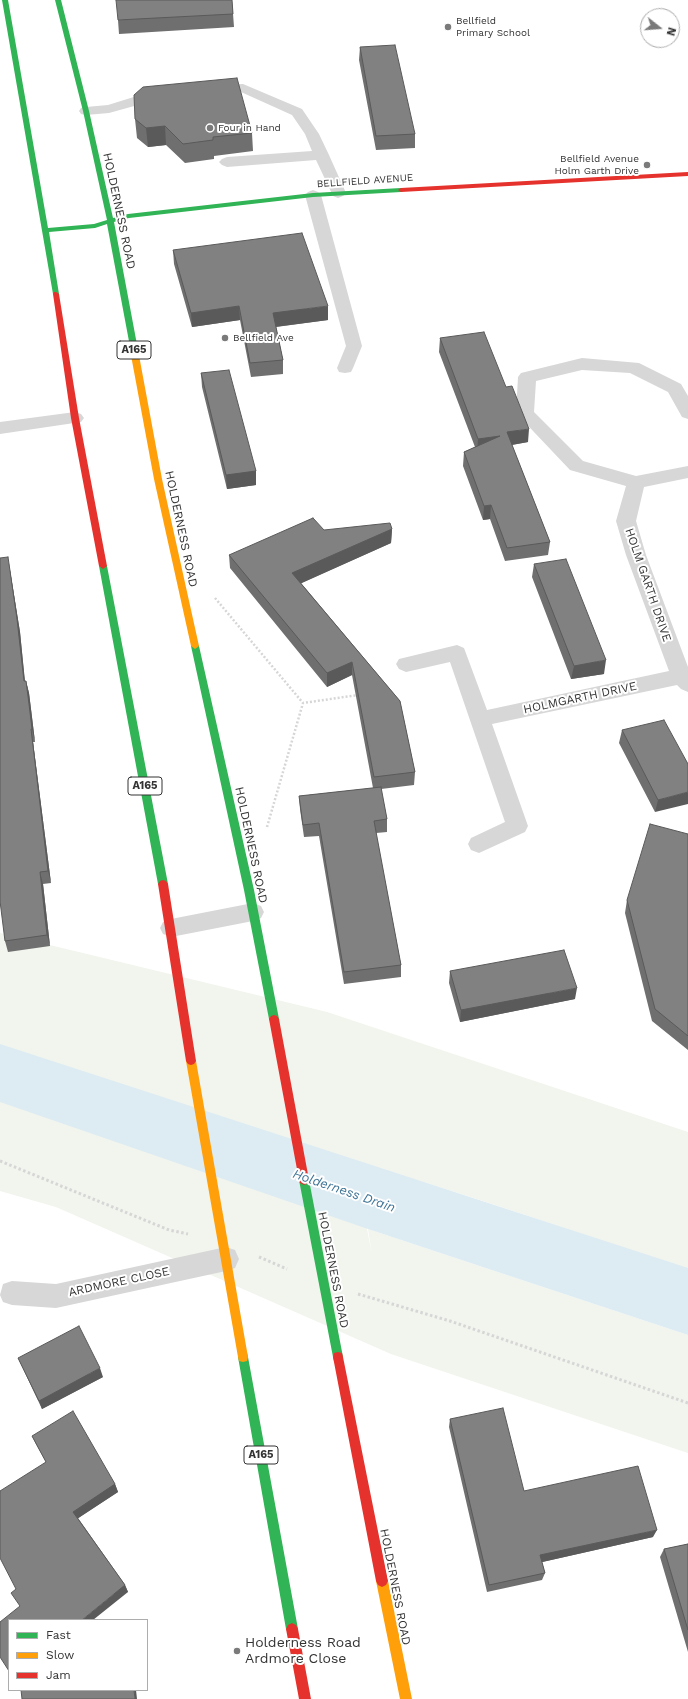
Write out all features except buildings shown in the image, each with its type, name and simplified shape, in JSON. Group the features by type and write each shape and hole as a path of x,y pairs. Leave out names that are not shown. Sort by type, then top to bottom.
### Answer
{"main road":[{"name":"A165","path":"5,0 46,230 75,418 170,928 216,1212 305,1699"},
{"name":"HOLDERNESS ROAD","path":"58,0 86,111 110,221 162,501 253,912 289,1094 316,1248 406,1699"},
{"name":"BELLFIELD AVENUE","path":"46,230 95,226 128,216 313,196 688,174"}],"street":[{"path":"688,413 675,388 633,367 582,364 527,377 525,413 577,466 636,482 688,472"},
{"name":"HOLM GARTH DRIVE","path":"636,482 626,521 636,555 684,680"},
{"path":"406,664 457,652 517,826 479,844"},
{"name":"HOLMGARTH DRIVE","path":"480,719 684,680"},
{"name":"ARDMORE CLOSE","path":"12,1293 56,1296 224,1251"}],"lane":[{"path":"201,90 243,88 297,112 312,134 338,194"},
{"path":"86,111 109,108 142,99 179,93"},
{"path":"227,162 322,155"},
{"path":"313,196 354,346 345,368"},
{"path":"0,428 75,418"},
{"path":"170,928 253,912"}],"path":[{"path":"212,594 303,703"},
{"path":"303,703 366,694"},
{"path":"266,830 303,703"},
{"path":"0,1161 224,1251 323,1284 450,1320 688,1403"}],"shaded area":[{"path":"0,933 327,1012 688,1132 688,1269 354,1160 372,1255 368,1229 688,1335 688,1453 391,1354 56,1207 0,1191"}],"water":[{"name":"Holderness Drain","path":"0,1044 688,1268 688,1335 368,1229 0,1102"}],"traffic: fast":[{"path":"5,0 56,294"},
{"path":"58,0 86,111 110,221 134,350"},
{"path":"46,230 95,226 128,216 313,195 401,190"},
{"path":"103,566 163,884"},
{"path":"195,646 249,890 274,1019"},
{"path":"304,1180 338,1357"},
{"path":"243,1357 292,1629"}],"traffic: slow":[{"path":"134,350 158,479 195,646"},
{"path":"191,1061 243,1357"},
{"path":"382,1581 406,1699"}],"traffic: jam":[{"path":"401,190 688,174"},
{"path":"56,294 75,418 103,566"},
{"path":"163,884 191,1061"},
{"path":"274,1019 304,1180"},
{"path":"338,1357 382,1581"},
{"path":"292,1629 305,1699"}],"place":[{"name":"Bellfield Primary School","path":"448,27"},
{"name":"Four in Hand","path":"210,128"},
{"name":"Bellfield Avenue Holm Garth Drive","path":"647,165"},
{"name":"Bellfield Ave","path":"225,338"},
{"name":"Holderness Road Ardmore Close","path":"237,1651"}]}
